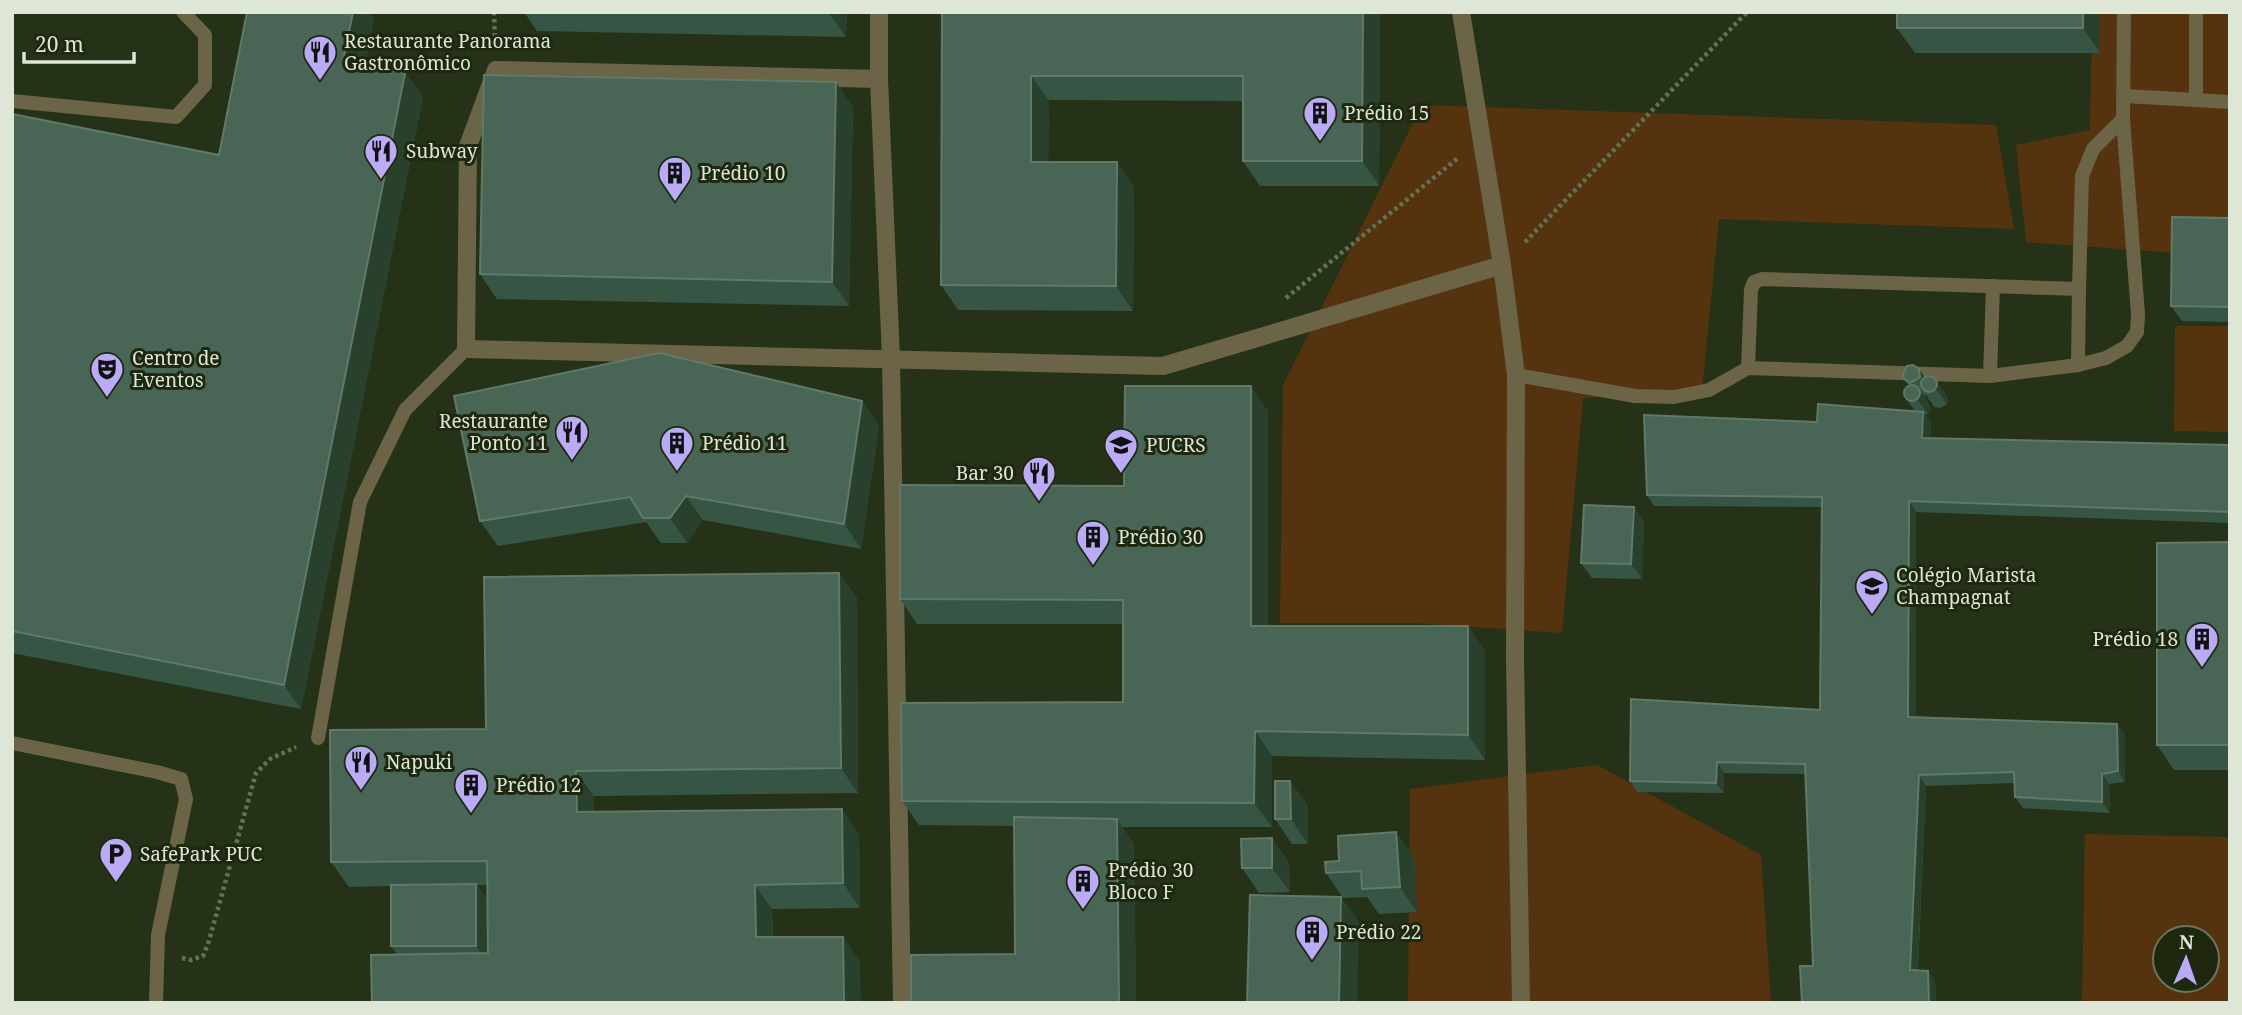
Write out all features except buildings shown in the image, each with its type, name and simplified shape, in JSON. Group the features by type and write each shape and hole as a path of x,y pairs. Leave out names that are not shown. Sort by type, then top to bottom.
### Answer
{"street":[{"path":"879,12 879,79 891,358 902,1003"},
{"path":"1461,12 1502,265 1516,375 1515,660 1521,1003"},
{"path":"879,79 496,71 468,146 466,349 1163,366 1502,265"}],"lane":[{"path":"12,101 176,117 205,85 205,35 183,12"},
{"path":"1516,375 1635,396 1674,397 1709,390 1748,368 1990,376 2078,365 2106,358 2127,346 2137,332 2138,314 2123,119 2124,12"},
{"path":"2196,12 2196,100"},
{"path":"2125,96 2230,102"},
{"path":"2078,365 2082,176 2093,149 2123,119"},
{"path":"1748,368 1751,290 1754,282 1762,279 2079,289"},
{"path":"1990,376 1993,286"},
{"path":"318,738 360,502 405,410 466,349"},
{"path":"12,743 181,779 186,799 158,935 156,1003"}],"path":[{"path":"1502,265 1747,12"},
{"path":"1278,304 1480,141"},
{"path":"158,935 172,939 182,958 191,960 202,956 208,944 256,774 270,759 318,738"}],"shaded area":[{"path":"2092,12 2230,12 2230,257 2026,242 2016,145 2090,130"},
{"path":"1422,105 1996,125 2014,229 1719,219 1702,391 1583,398 1562,633 1415,623 1280,623 1283,385"},
{"path":"2175,326 2230,326 2230,432 2174,431"},
{"path":"1597,765 1761,855 1771,1003 1408,1003 1410,789"},
{"path":"2085,834 2230,837 2230,1003 2082,1003"}],"place":[{"name":"Restaurante Panorama Gastronômico","path":"320,82"},
{"name":"Prédio 15","path":"1320,143"},
{"name":"Subway","path":"381,181"},
{"name":"Prédio 10","path":"675,203"},
{"name":"Centro de Eventos","path":"107,399"},
{"name":"Restaurante Ponto 11","path":"572,462"},
{"name":"Prédio 11","path":"677,473"},
{"name":"PUCRS","path":"1121,475"},
{"name":"Bar 30","path":"1039,503"},
{"name":"Prédio 30","path":"1093,567"},
{"name":"Colégio Marista Champagnat","path":"1872,616"},
{"name":"Prédio 18","path":"2202,669"},
{"name":"Napuki","path":"361,792"},
{"name":"Prédio 12","path":"471,815"},
{"name":"SafePark PUC","path":"116,884"},
{"name":"Prédio 30 Bloco F","path":"1083,911"},
{"name":"Prédio 22","path":"1312,962"}]}
